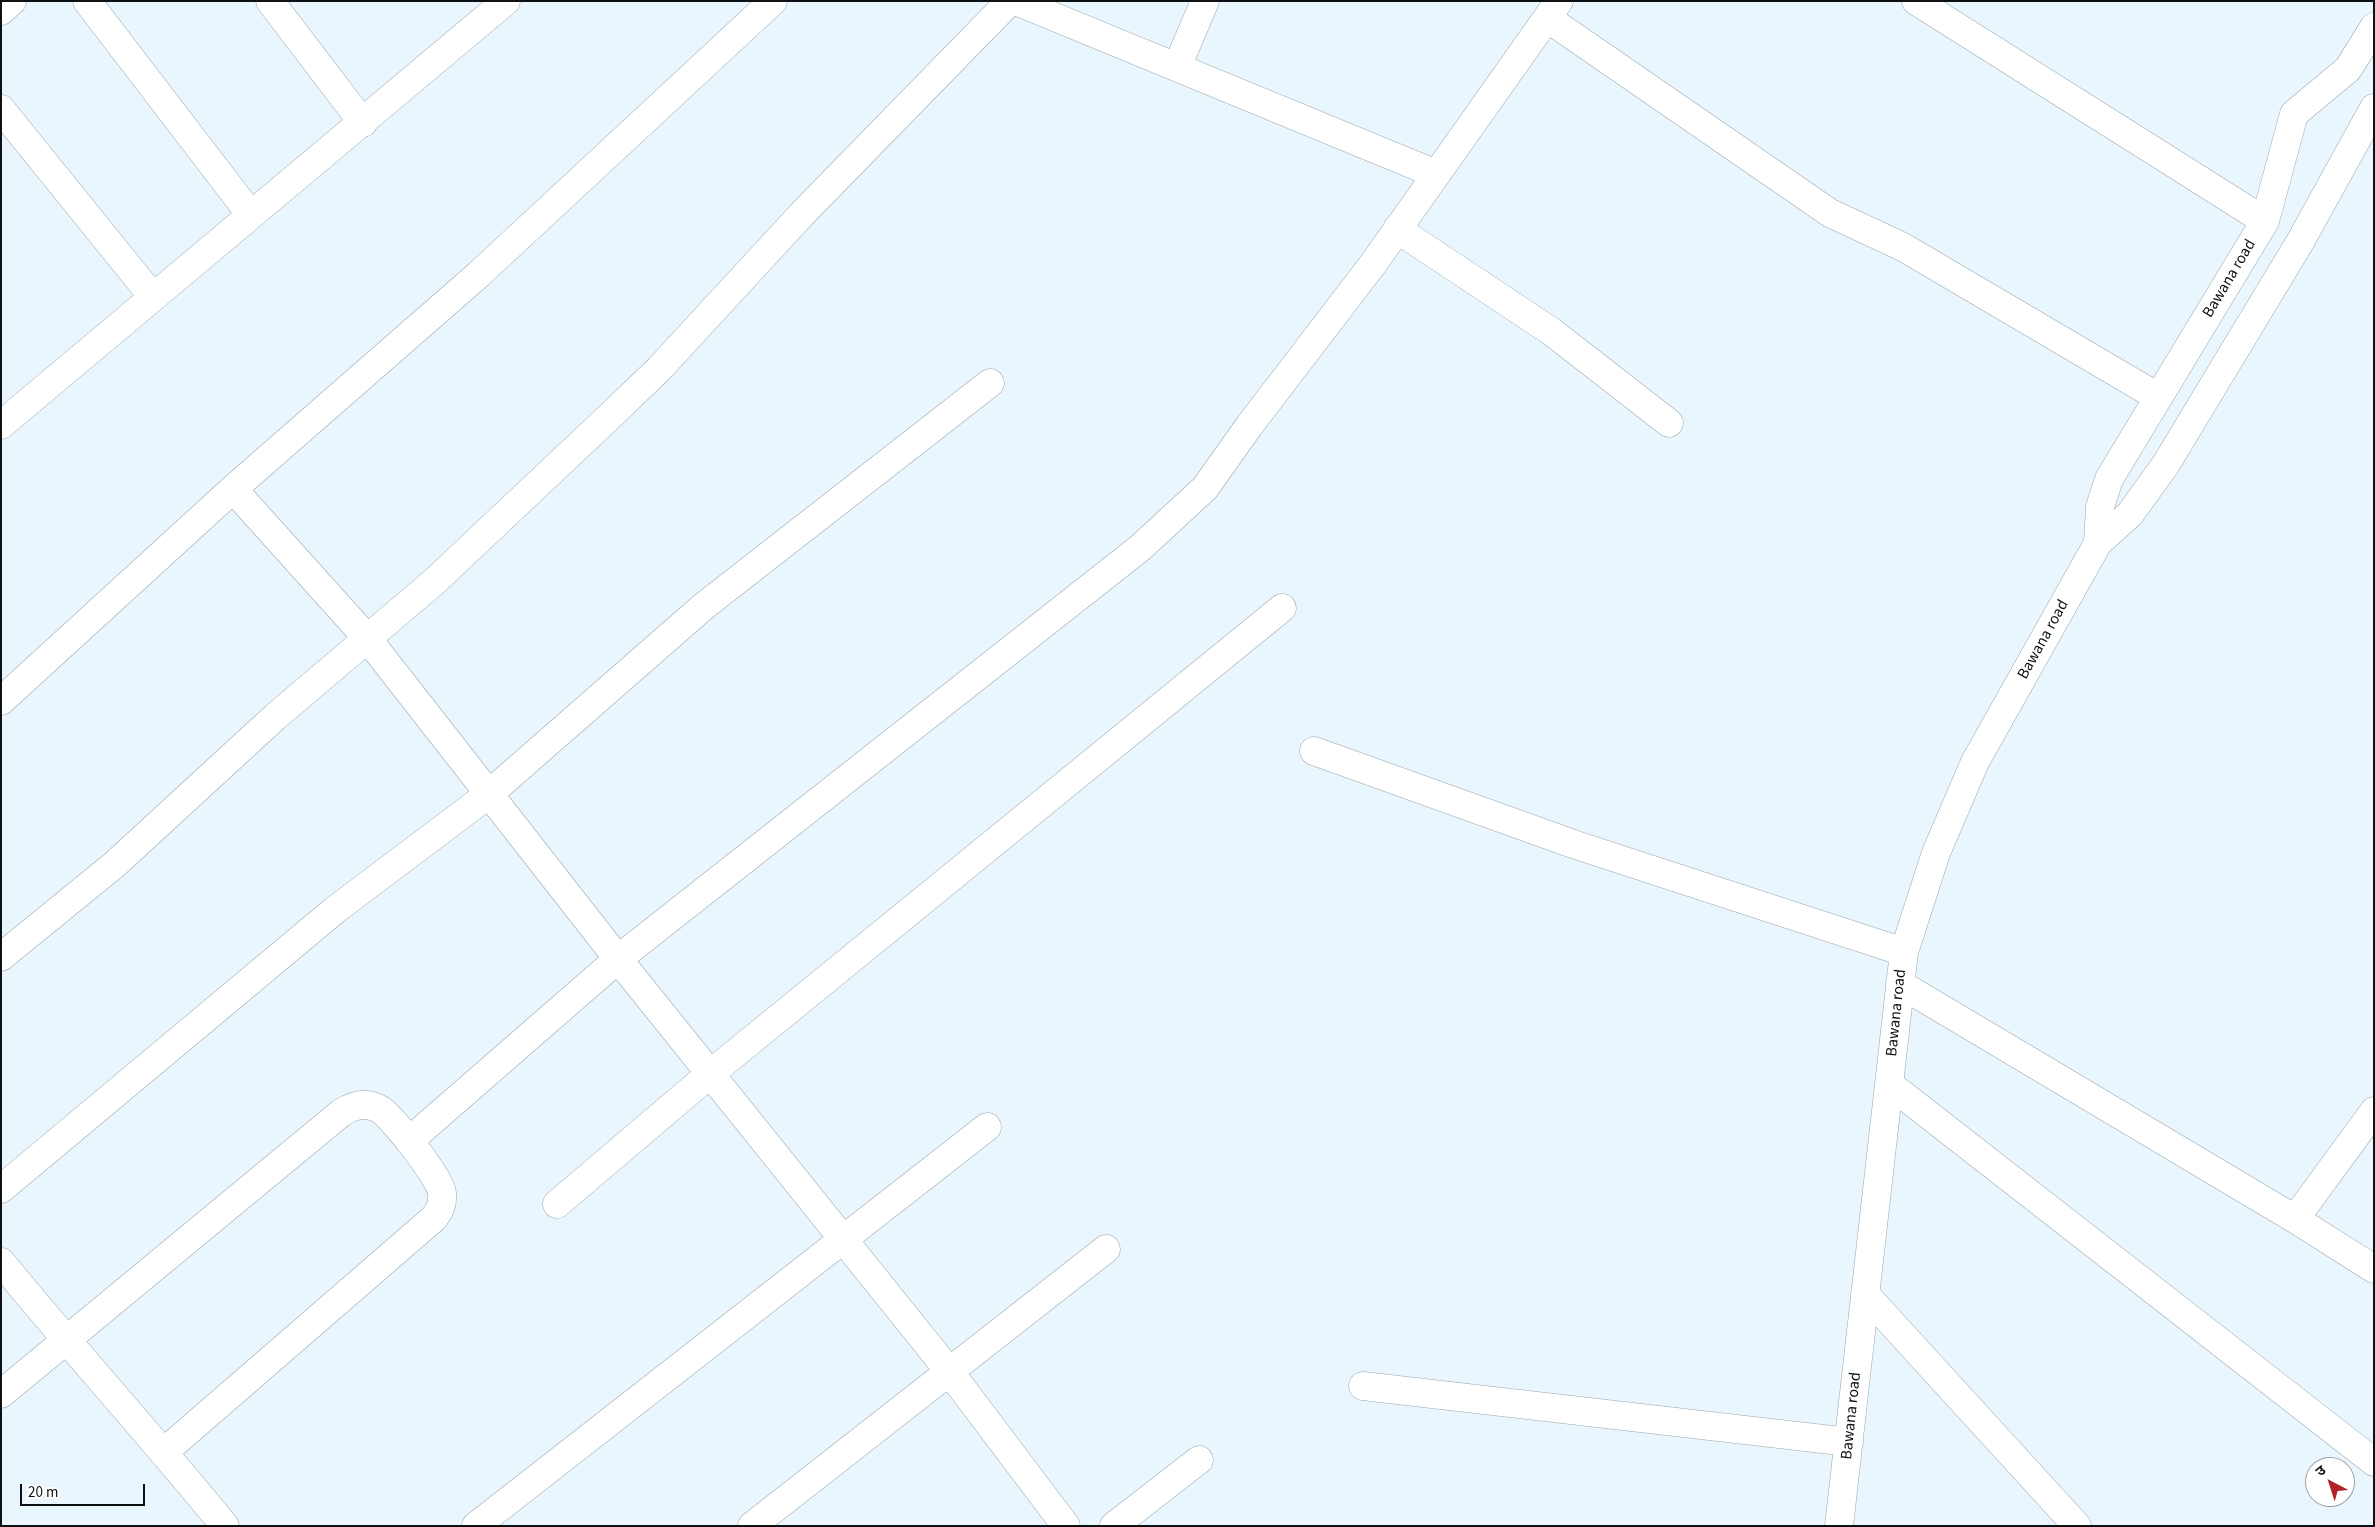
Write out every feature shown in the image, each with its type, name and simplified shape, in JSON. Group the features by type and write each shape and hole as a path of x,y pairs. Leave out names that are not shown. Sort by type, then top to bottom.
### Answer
{"street":[{"path":"1,11 12,1"},
{"path":"87,1 251,215"},
{"path":"270,1 363,123"},
{"path":"1,425 506,1"},
{"path":"1,701 233,489 478,275 773,1"},
{"path":"1,957 114,865 275,717 435,581 659,369 809,207 1010,1"},
{"path":"1016,1 1436,174"},
{"path":"1177,67 1204,1"},
{"path":"1916,1 2264,222"},
{"path":"409,1141 618,959 1140,548 1205,488 1249,426 1397,229 1553,9 1830,213 1904,247 2158,397"},
{"name":"Bawana road","path":"2098,543 2100,507 2109,479 2264,222 2294,114 2348,68 2374,27"},
{"name":"Bawana road","path":"1839,1526 1904,952 1936,853 1975,762 2098,543 2130,514 2166,464 2300,242 2374,108"},
{"path":"1,109 153,297"},
{"path":"1397,229 1552,332 1669,423"},
{"path":"1,1188 335,910 489,794 704,606 990,382"},
{"path":"233,489 367,638 618,959 949,1371 1066,1526"},
{"path":"557,1204 710,1074 1282,608"},
{"path":"1314,751 1576,845 1904,952"},
{"path":"1900,984 2295,1219 2374,1269"},
{"path":"1889,1084 2374,1462"},
{"path":"1,1394 341,1113 353,1106 367,1105 381,1110 409,1141 438,1181 442,1192 442,1207 434,1218 164,1452"},
{"path":"2295,1219 2374,1111"},
{"path":"476,1526 987,1127"},
{"path":"752,1526 1106,1248"},
{"path":"1,1262 225,1526"},
{"path":"1865,1294 2077,1526"},
{"path":"1363,1386 1848,1442"},
{"path":"1114,1526 1199,1460"}]}
